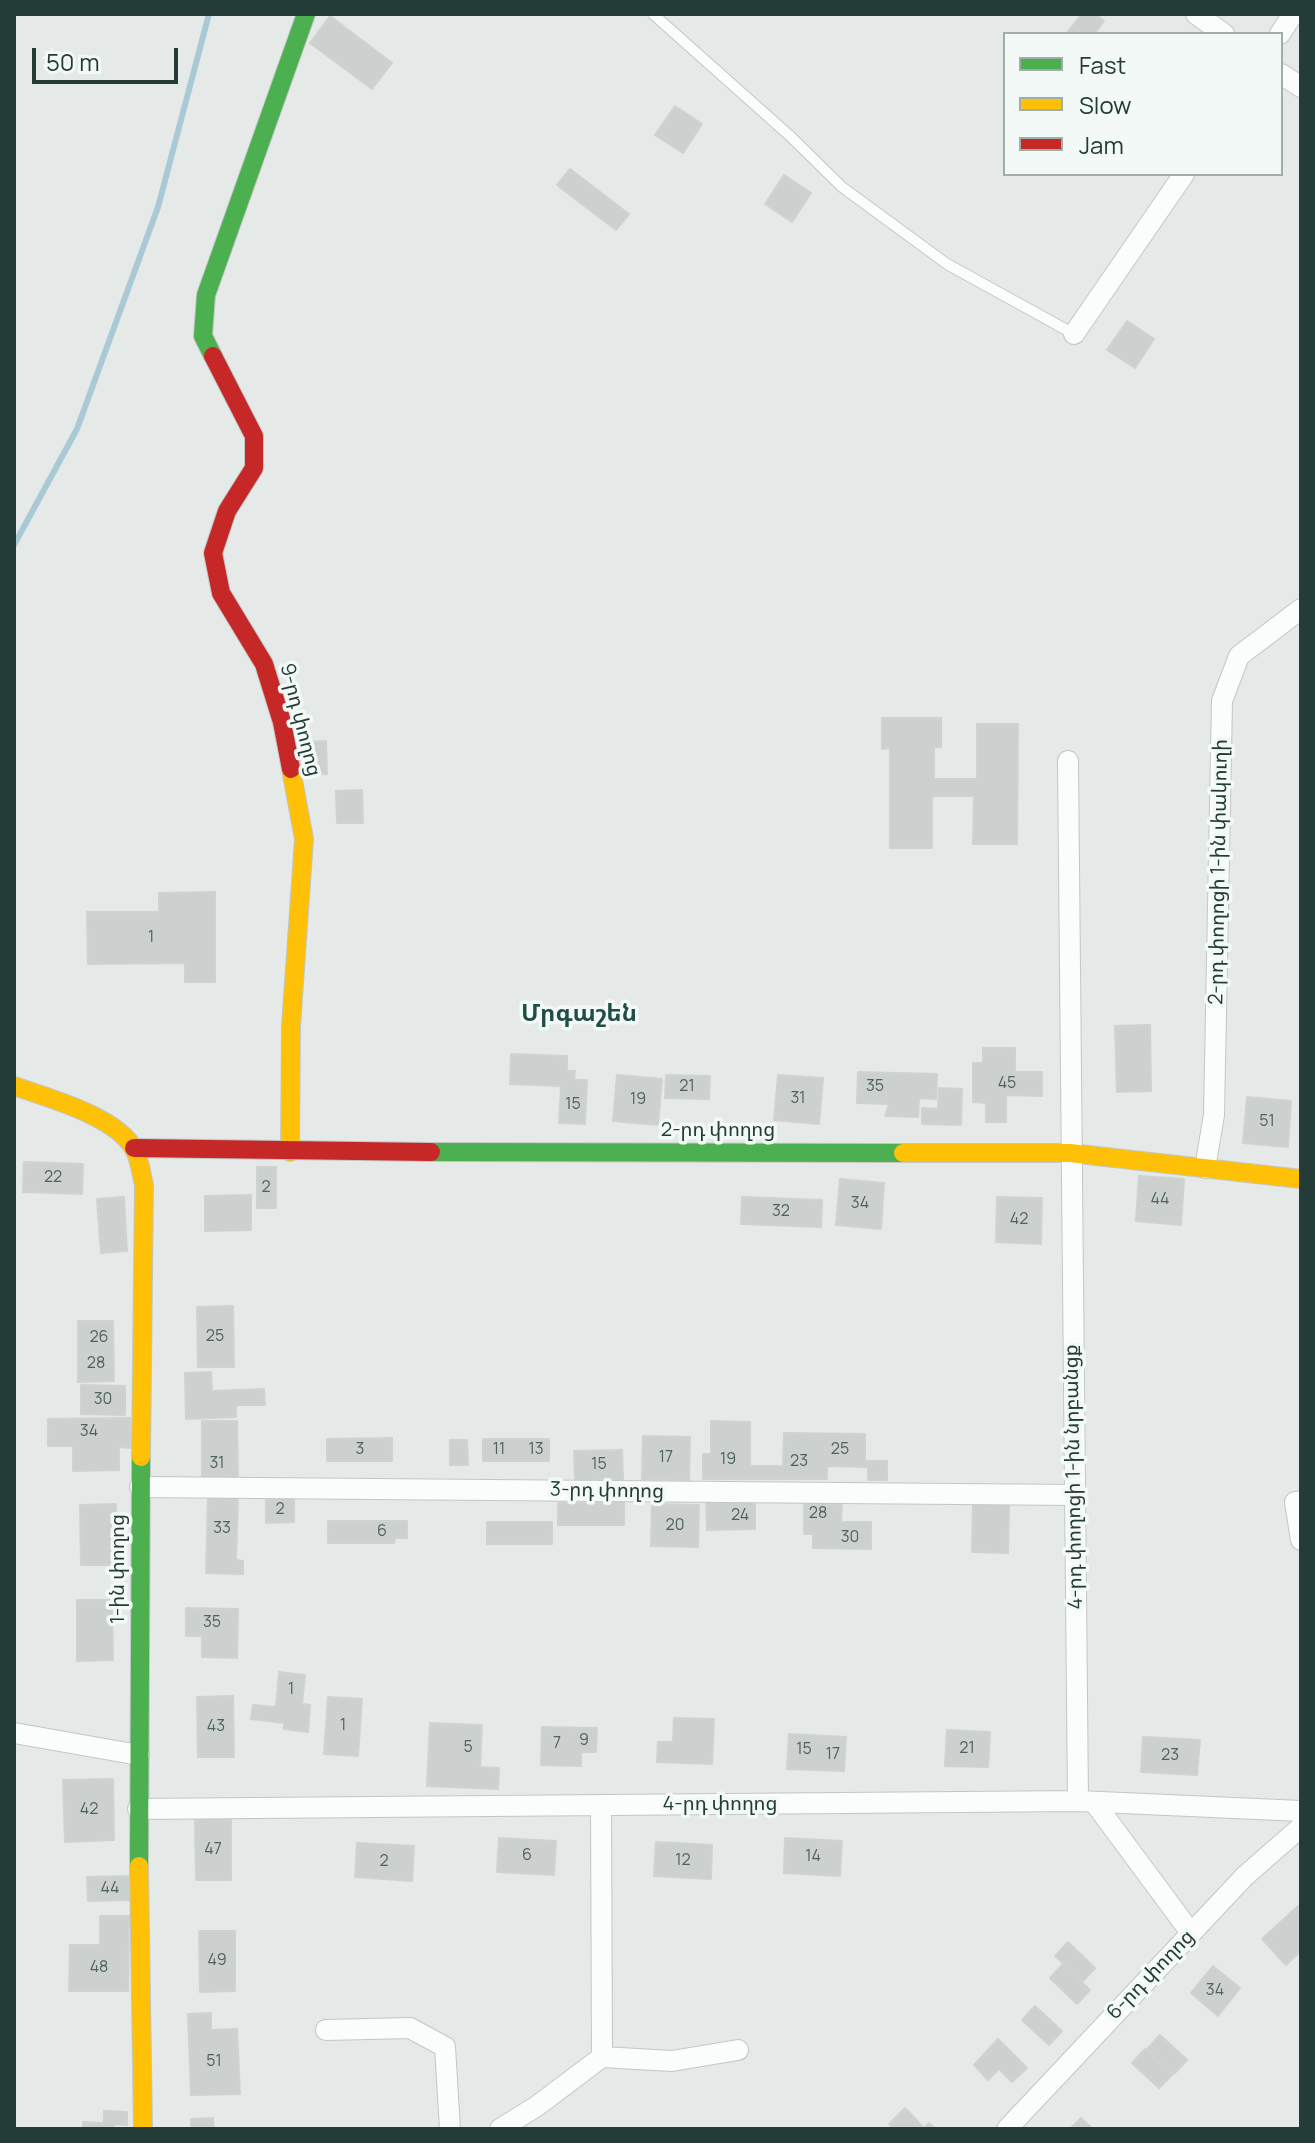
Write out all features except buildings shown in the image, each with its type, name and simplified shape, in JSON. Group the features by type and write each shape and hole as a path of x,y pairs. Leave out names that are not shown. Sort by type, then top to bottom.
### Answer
{"street":[{"name":"9-րդ փողոց","path":"290,1152 291,1026 304,839 282,722 264,664 221,593 213,553 227,511 254,468 254,436 203,336 206,295 306,14"},
{"path":"1196,14 1221,32"},
{"path":"1281,32 1293,14"},
{"path":"1283,75 1301,87"},
{"path":"1074,334 1183,176"},
{"name":"2-րդ փողոցի 1-ին փակուղի","path":"1205,1168 1214,1115 1222,701 1239,656 1301,609"},
{"path":"1068,761 1070,1153"},
{"path":"14,1086 101,1120 127,1138 134,1148"},
{"name":"2-րդ փողոց","path":"134,1148 290,1152 1070,1153 1301,1179"},
{"name":"1-ին փողոց","path":"134,1148 144,1185 138,1809 143,2129"},
{"name":"4-րդ փողոցի 1-ին նրբանցք","path":"1070,1153 1074,1495 1086,1801"},
{"name":"3-րդ փողոց","path":"140,1487 1074,1495"},
{"path":"1301,1501 1295,1502 1301,1540"},
{"path":"14,1733 139,1755"},
{"path":"1086,1801 1191,1933"},
{"name":"4-րդ փողոց","path":"138,1809 1086,1801 1301,1811"},
{"path":"601,1805 602,2057"},
{"name":"6-րդ փողոց","path":"1007,2129 1245,1876 1301,1827"},
{"path":"326,2030 410,2028 445,2047 450,2129"},
{"path":"500,2129 537,2106 602,2057 672,2061 738,2050"}],"lane":[{"path":"653,14 790,136 842,187 947,264 1074,334"}],"waterway":[{"path":"14,545 77,429 158,207 209,14"}],"traffic: fast":[{"path":"213,356 203,336 206,295 306,14"},
{"path":"431,1152 903,1153"},
{"path":"139,1866 141,1457"}],"traffic: slow":[{"path":"290,1152 291,1026 304,839 291,769"},
{"path":"14,1086 97,1118 125,1137 138,1158 144,1185 141,1457"},
{"path":"903,1153 1070,1153 1301,1179"},
{"path":"139,1866 143,2129"}],"traffic: jam":[{"path":"213,356 254,436 254,468 227,511 213,553 221,593 264,664 282,722 291,769"},
{"path":"134,1148 431,1152"}],"district":[{"name":"Մրգաշեն","path":"579,1014"}]}
